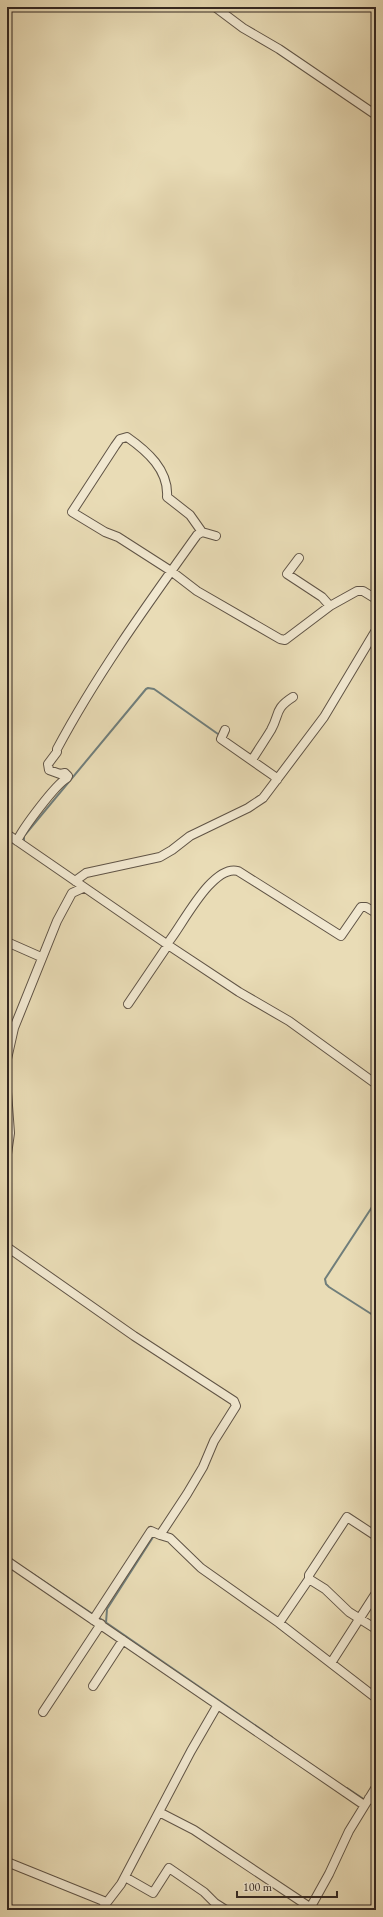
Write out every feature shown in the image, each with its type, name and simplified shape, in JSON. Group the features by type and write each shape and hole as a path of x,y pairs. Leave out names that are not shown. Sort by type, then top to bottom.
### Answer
{"street":[{"path":"215,7 243,28 279,49 376,115"},
{"path":"216,536 202,532 190,515 167,497 165,478 156,463 130,440 123,437 120,439 72,512 105,532 118,537 171,571 197,591 285,640 330,606 357,591 363,591 376,599"},
{"path":"17,841 46,799 68,776 65,773 60,774 49,770 48,764 57,752 57,749 88,693 109,658 197,535 202,532"},
{"path":"299,558 288,574 322,597 330,606"},
{"path":"75,881 86,873 160,857 190,836 248,808 263,798 324,717 376,630"},
{"path":"252,760 272,728 279,708 283,703 293,697"},
{"path":"225,730 221,739 274,776 277,780"},
{"path":"7,834 83,888 169,942 239,992 289,1021 376,1084"},
{"path":"128,1004 208,886 216,877 234,869 267,888 341,936 361,907 366,907 376,913"},
{"path":"7,1060 14,1028 41,957 57,921 72,893 83,888"},
{"path":"7,895 7,902"},
{"path":"7,942 41,957"},
{"path":"7,1092 9,1133 7,1154"},
{"path":"7,1247 134,1336 234,1401 236,1406 214,1441 203,1467 160,1535"},
{"path":"279,1623 309,1579 309,1575 347,1517 376,1536"},
{"path":"43,1712 151,1531 170,1538 201,1568 279,1623 376,1698"},
{"path":"7,1561 218,1706 370,1801"},
{"path":"309,1579 325,1589 339,1604 376,1629"},
{"path":"331,1663 376,1593"},
{"path":"93,1686 123,1640"},
{"path":"101,1910 125,1877 191,1751 218,1706"},
{"path":"160,1812 194,1830 310,1909 329,1874 349,1830 370,1801 376,1787"},
{"path":"7,1862 106,1902"},
{"path":"125,1877 153,1894 169,1868 204,1892 215,1903 226,1910"},
{"path":"7,1908 12,1910"}],"waterway":[{"path":"24,842 24,836 146,689 154,689 218,734"},
{"path":"376,1201 325,1279 326,1284 329,1287 376,1317"},
{"path":"106,1623 107,1609 155,1534"},
{"path":"30,1572 94,1615"},
{"path":"98,1617 272,1737"},
{"path":"347,1788 365,1800"},
{"path":"369,1802 376,1807"}]}
